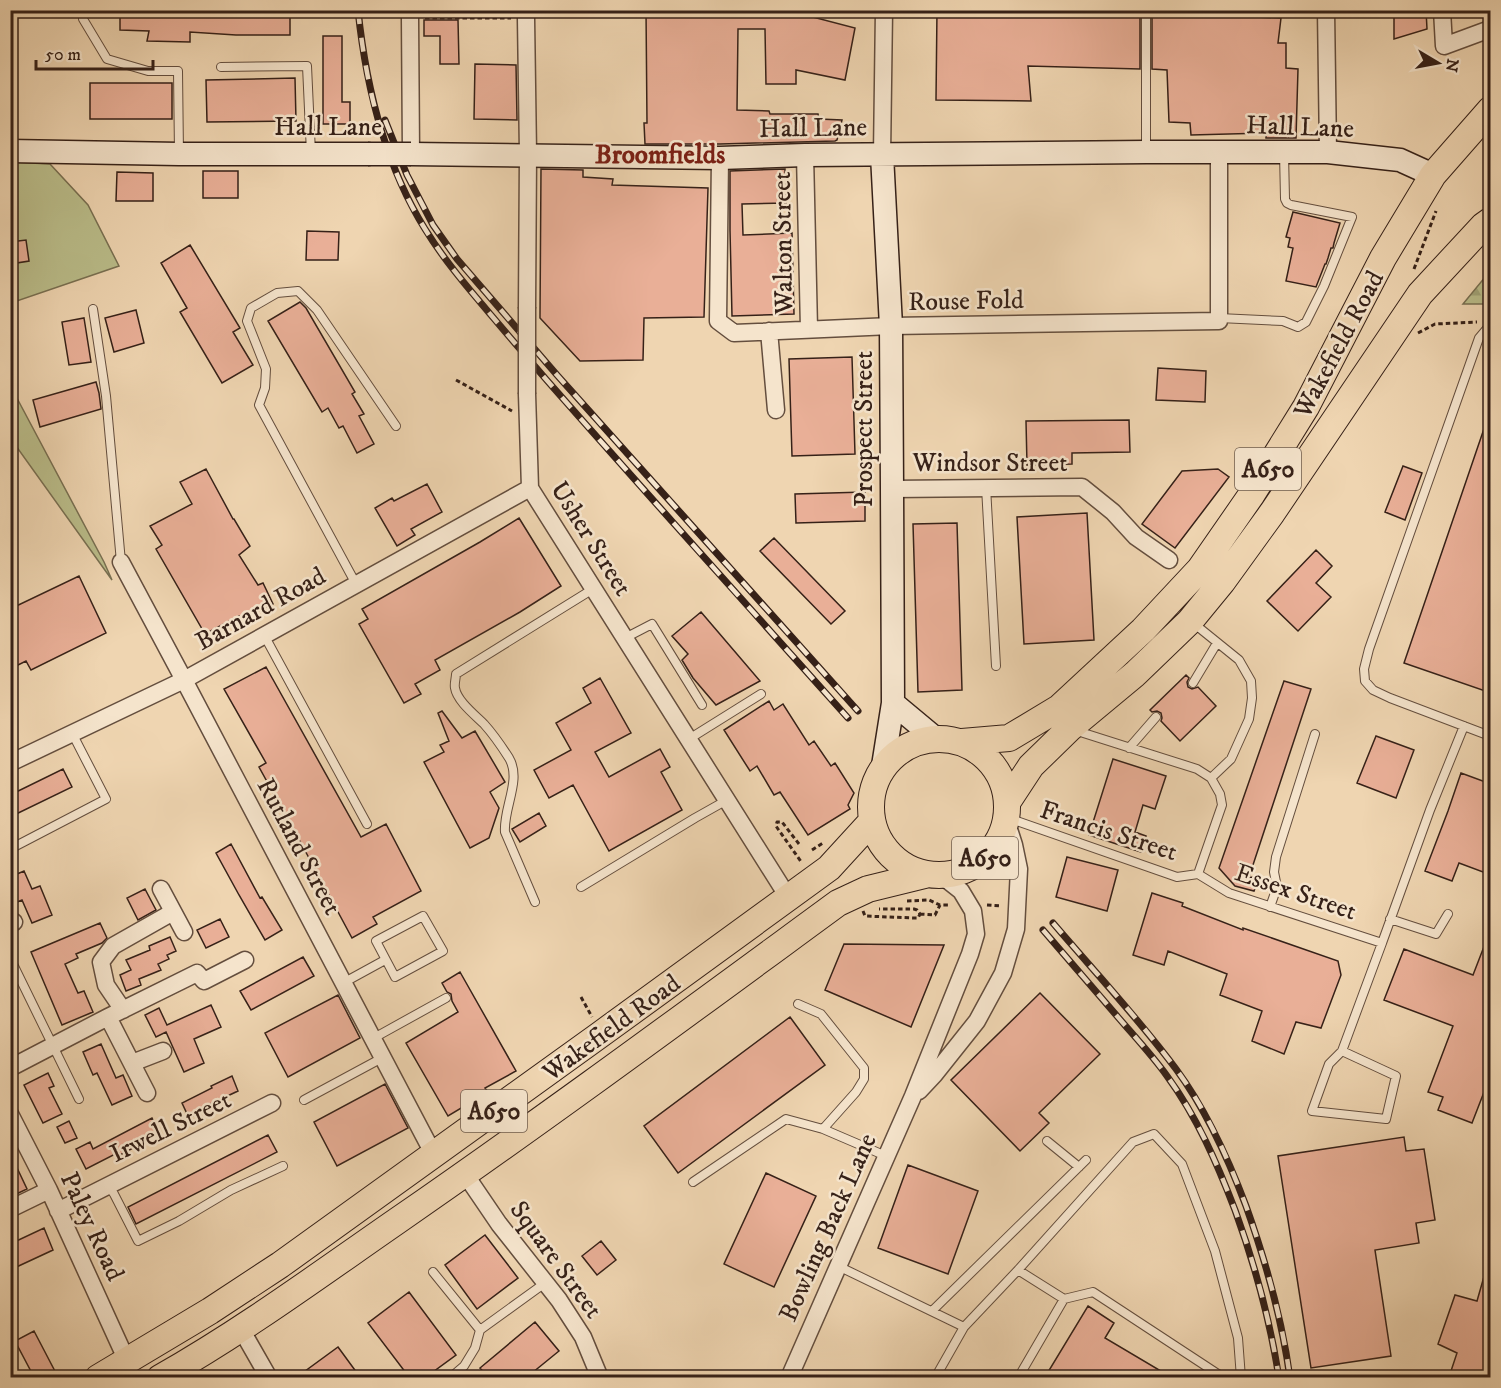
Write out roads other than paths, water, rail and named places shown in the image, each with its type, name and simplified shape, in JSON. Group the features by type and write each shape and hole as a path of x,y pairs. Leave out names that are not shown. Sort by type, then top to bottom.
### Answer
{"main road":[{"name":"Wakefield Road","path":"962,742 1009,738 1059,708 1143,630 1200,570 1252,494 1306,407 1383,258 1433,175 1491,110"},
{"name":"Wakefield Road","path":"1008,814 1031,766 1070,728 1135,674 1190,621 1222,582 1272,513 1420,294 1483,226 1491,221"},
{"name":"A650","path":"935,738 962,742 977,749 997,770 1008,814 1001,838 988,855 966,870 933,875 899,863 879,841 872,821 871,795 884,766 907,746 935,738"},
{"name":"Wakefield Road","path":"98,1377 210,1311 280,1265 434,1155 829,868 872,821"},
{"name":"Wakefield Road","path":"173,1374 465,1174 606,1074 838,903 868,889 933,875"}],"street":[{"path":"882,155 884,10"},
{"path":"1326,10 1328,152"},
{"path":"1442,10 1444,46 1491,29"},
{"path":"410,18 411,154"},
{"name":"Usher Street","path":"526,18 527,394 530,488 788,897"},
{"name":"Hall Lane","path":"10,151 179,154 528,154 720,158 805,155 1328,152 1400,159 1433,175"},
{"path":"1219,153 1219,320"},
{"name":"Walton Street","path":"805,155 809,329"},
{"name":"Prospect Street","path":"882,155 891,326 893,703 884,766"},
{"name":"Rouse Fold","path":"720,158 718,321 734,333 891,326 1219,320"},
{"path":"769,331 777,410"},
{"name":"Windsor Street","path":"892,489 1082,487 1113,512 1136,537 1169,560"},
{"name":"Barnard Road","path":"10,763 184,680 530,488"},
{"name":"Rutland Street","path":"121,562 434,1155"},
{"path":"893,703 935,738"},
{"name":"Bowling Back Lane","path":"913,1096 934,1075 977,1021 1003,973 1016,929 1019,870 1008,814"},
{"name":"Bowling Back Lane","path":"789,1377 913,1096 976,934 973,911 961,891 933,875"},
{"path":"161,890 184,932"},
{"path":"147,1093 132,1063 106,985 101,962 113,945 173,912"},
{"path":"10,1068 197,973 204,981 245,960"},
{"path":"132,1063 163,1051"},
{"name":"Irwell Street","path":"58,1211 272,1103"},
{"name":"Paley Road","path":"10,1114 49,1190 127,1361"},
{"name":"Square Street","path":"465,1174 499,1224 559,1300 583,1337 600,1377"},
{"path":"10,1209 49,1190"},
{"path":"241,1329 269,1377"}],"lane":[{"path":"83,10 83,19 107,59 148,71 178,71 179,154"},
{"path":"1146,10 1146,152"},
{"path":"221,67 307,66 311,154"},
{"path":"1219,320 1283,321 1298,327 1306,322 1324,286 1352,217 1287,203 1284,152"},
{"path":"356,584 259,405 265,388 266,369 247,321 251,308 277,293 298,291 317,310 396,426"},
{"path":"93,309 106,396 121,562"},
{"path":"1491,325 1479,338 1369,649 1364,669 1365,681 1373,690 1491,736"},
{"path":"986,487 996,666"},
{"path":"535,902 505,832 504,821 514,770 510,759 460,698 455,688 456,674 593,589"},
{"path":"1070,728 1197,770 1211,778 1231,759 1249,719 1252,698 1251,681 1239,660 1190,621"},
{"path":"625,638 652,624 702,705"},
{"path":"264,635 367,824"},
{"path":"1193,682 1217,643"},
{"path":"689,739 760,694"},
{"path":"1129,748 1156,717"},
{"name":"Essex Street","path":"1342,1051 1396,1076 1386,1119 1312,1111 1329,1064 1342,1051 1430,810 1464,726"},
{"path":"10,849 106,799 72,733"},
{"path":"1270,907 1276,887 1274,872 1276,856 1315,734"},
{"name":"Francis Street","path":"1008,814 1177,877 1198,874 1222,805 1220,794 1211,778"},
{"path":"581,887 727,800"},
{"name":"Essex Street","path":"1198,874 1229,893 1382,943"},
{"path":"1390,920 1436,934 1448,914"},
{"path":"423,916 443,951 395,977 385,960 376,941 423,916"},
{"path":"10,958 79,1099"},
{"path":"343,983 385,960"},
{"path":"372,1038 446,998"},
{"path":"798,1004 821,1014 864,1068 864,1079 856,1092 823,1129"},
{"path":"304,1100 382,1058"},
{"path":"693,1182 786,1119 823,1129 886,1156"},
{"path":"935,1377 964,1327 1133,1142 1154,1134 1182,1164 1215,1251 1238,1338 1241,1377"},
{"path":"1047,1141 1079,1167"},
{"path":"932,1311 1086,1160"},
{"path":"108,1185 138,1241 179,1221 231,1190 283,1166"},
{"path":"838,1266 964,1327"},
{"path":"1018,1270 1064,1299 1093,1292 1224,1377"},
{"path":"433,1272 480,1330"},
{"path":"450,1377 464,1366 475,1348 480,1330 545,1283"},
{"path":"1018,1377 1064,1299"}],"railway":[{"path":"358,10 372,96 388,151 411,204 440,252 456,274 552,386 848,718"},
{"path":"385,120 407,175 433,225 457,259 557,375 858,711"},
{"path":"1053,923 1176,1069 1216,1135 1232,1170 1260,1248 1278,1312 1290,1378"},
{"path":"1043,930 1155,1061 1178,1092 1197,1124 1228,1192 1249,1251 1266,1314 1279,1378"}],"district":[{"name":"Broomfields","path":"660,154"}]}
